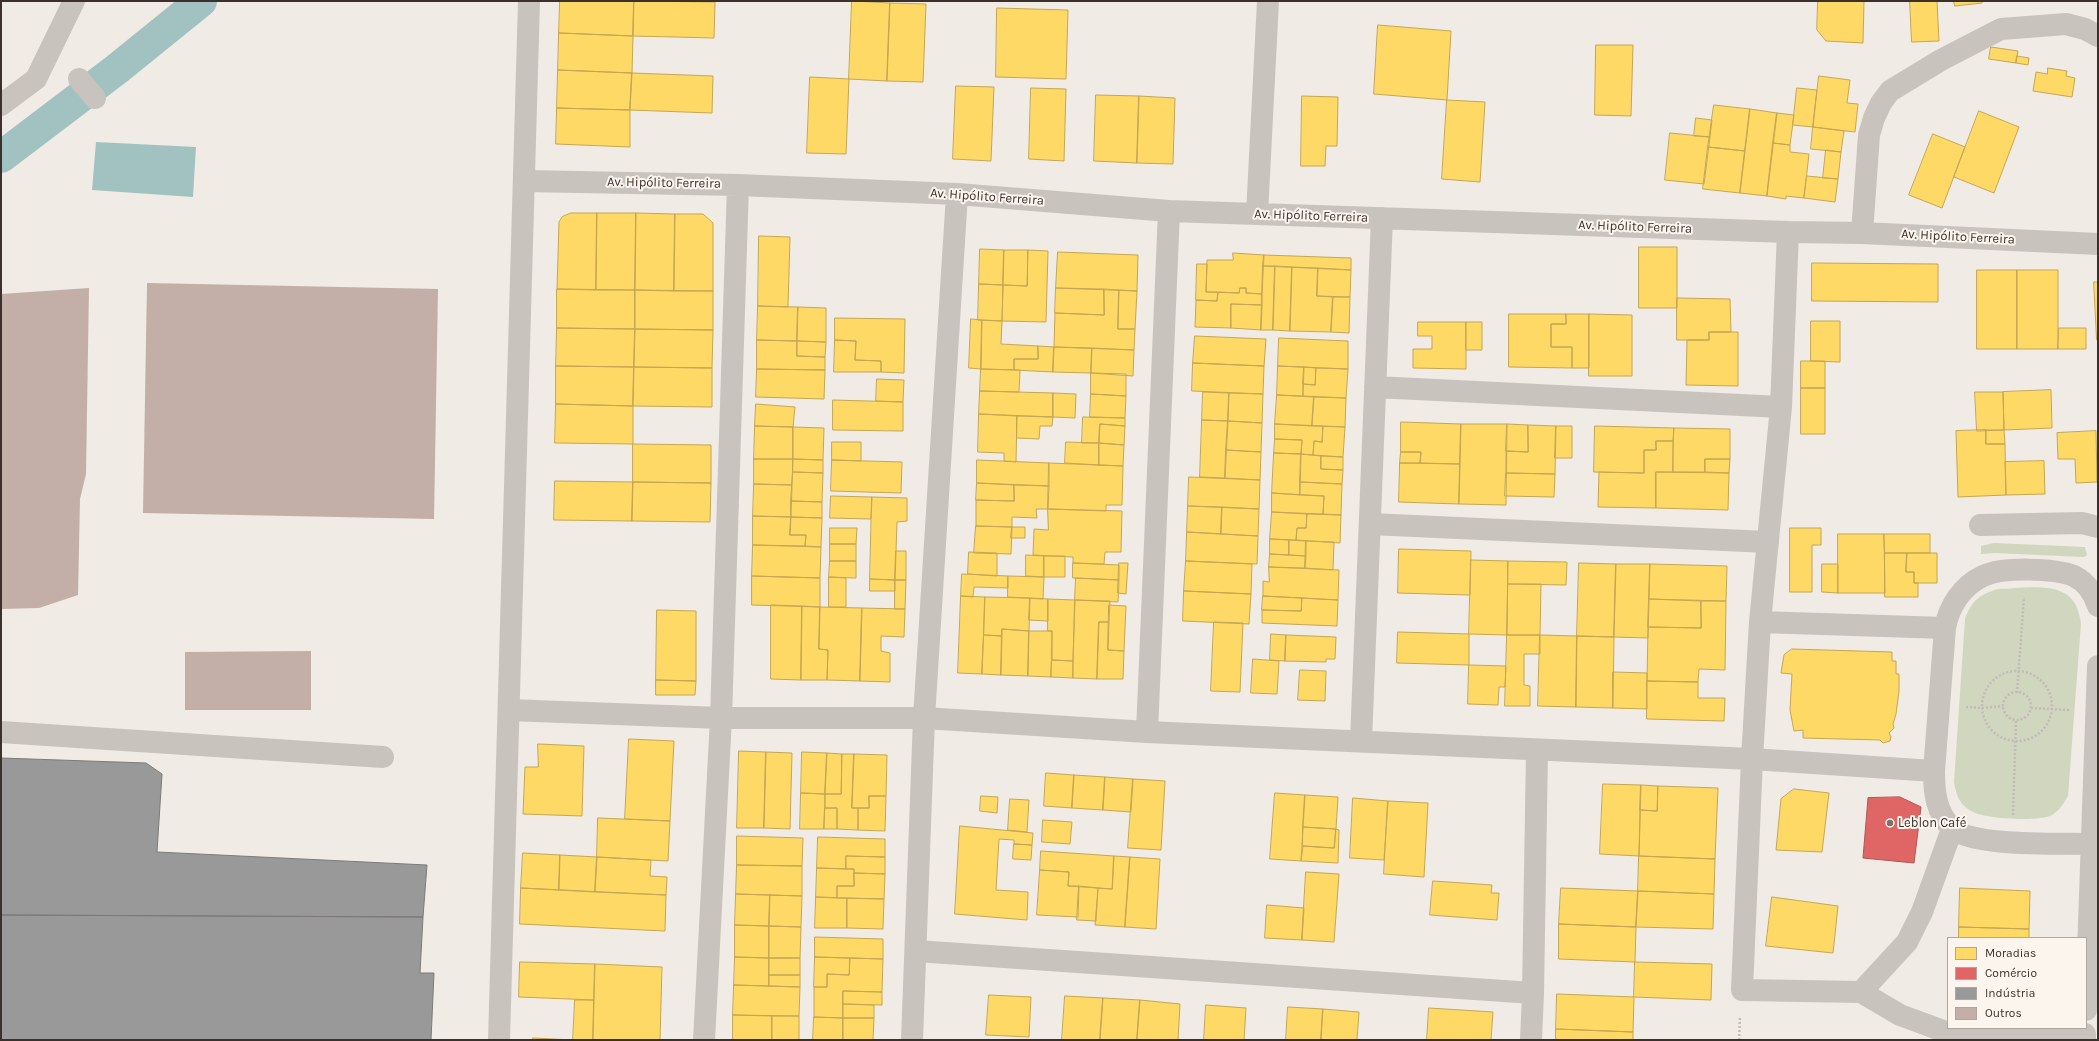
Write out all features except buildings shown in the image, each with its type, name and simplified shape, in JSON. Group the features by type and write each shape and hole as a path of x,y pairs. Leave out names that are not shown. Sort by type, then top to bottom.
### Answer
{"street":[{"path":"1,105 36,79 74,1"},
{"path":"499,1040 529,1"},
{"path":"1257,214 1268,1"},
{"path":"1862,233 1869,135 1876,113 1890,91 1940,60 2001,29 2066,24 2098,36"},
{"path":"79,79 95,98"},
{"name":"Av. Hipólito Ferreira","path":"524,181 738,185 956,194 1169,211 1788,232 1862,233 2098,244"},
{"path":"704,1040 721,718 738,185"},
{"path":"912,1040 924,718 956,194"},
{"path":"1147,732 1169,211"},
{"path":"1361,741 1382,218"},
{"path":"1788,232 1781,407 1760,622 1752,758 1742,990 1861,992 1900,1015 1949,1033 2089,1034"},
{"path":"1376,387 1781,407"},
{"path":"1980,525 2082,523 2098,527"},
{"path":"1370,524 1768,542"},
{"path":"2094,849 1988,841 1968,837 1952,829 1941,814 1934,793 1934,771 1945,628 1948,615 1955,600 1969,586 1983,576 2016,569 2073,576 2084,583 2096,595"},
{"path":"1760,622 1945,628"},
{"path":"2087,990 2094,849 2098,666"},
{"path":"509,710 721,718 924,718 1147,732 1536,750 1752,758 1934,771"},
{"path":"1,732 383,757"},
{"path":"1531,1040 1536,750"},
{"path":"1861,992 1883,970 1907,942 1922,912 1952,829"},
{"path":"916,951 1533,993"}],"path":[{"path":"2017,692 2026,570"},
{"path":"2019,671 2035,676 2043,682 2052,698 2052,711 2048,725 2042,732 2026,741 2015,742 1999,737 1992,731 1986,723 1982,708 1983,696 1993,681 2004,674 2019,671"},
{"path":"2003,706 2008,696 2017,692"},
{"path":"2017,692 2027,697 2031,708"},
{"path":"1940,704 1982,708 2003,706"},
{"path":"2003,706 2008,716 2016,720 2026,716 2031,708"},
{"path":"2031,708 2052,711 2097,710"},
{"path":"2012,842 2016,720"}],"green space":[{"path":"1994,543 2085,547 2087,555 2084,557 1995,553 1981,554 1981,546"},
{"path":"2031,587 2053,589 2063,593 2071,599 2077,608 2081,623 2068,796 2057,811 2052,815 2045,817 2012,819 1973,812 1965,807 1959,800 1955,787 1954,782 1965,619 1970,607 1977,599 1998,589"}],"water":[{"path":"96,142 196,147 193,197 92,190"}],"waterway":[{"path":"1,157 117,69 201,1"}],"place":[{"name":"Leblon Café","path":"1890,823"}]}
